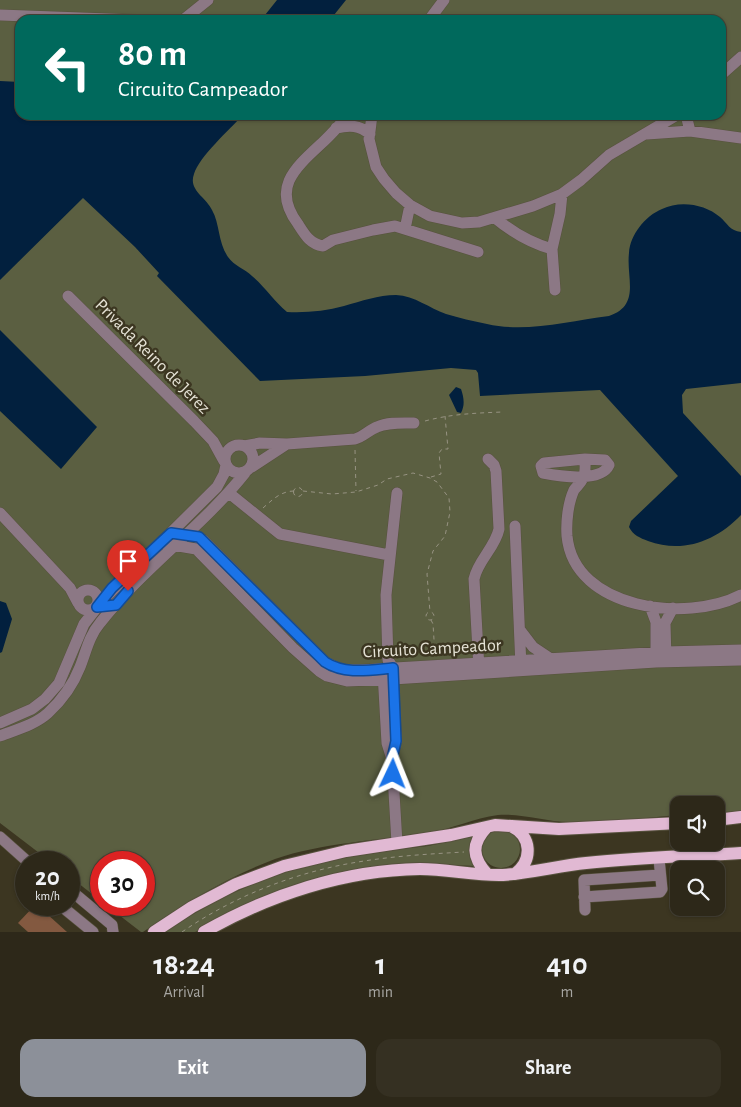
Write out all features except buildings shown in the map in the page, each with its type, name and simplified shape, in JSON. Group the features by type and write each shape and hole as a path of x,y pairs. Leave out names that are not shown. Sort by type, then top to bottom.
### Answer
{"main road":[{"path":"725,819 741,818"},
{"path":"154,932 213,895 262,873 327,855 451,836 487,827 510,825 559,829 670,823"},
{"path":"510,825 523,834 528,848 525,863 515,874"},
{"path":"487,827 478,838 475,852 477,860 487,874"},
{"path":"204,932 251,908 290,892 391,871 419,869 515,874 564,866 741,853"}],"street":[{"path":"189,15 208,0"},
{"path":"433,15 444,0"},
{"path":"0,15 15,16"},
{"path":"726,71 741,57"},
{"path":"726,72 741,69"},
{"path":"344,120 299,165 290,178 285,194 286,203 291,215 310,242 323,246 333,240 395,226 478,252"},
{"path":"371,120 371,148 376,167 396,193 410,205 430,216 452,221 480,222 533,206 562,194 609,155 668,120"},
{"path":"687,120 690,131"},
{"path":"336,128 349,125 363,128 370,134"},
{"path":"645,134 690,131 741,138"},
{"path":"555,290 552,249 560,214 562,194"},
{"path":"404,229 410,205"},
{"path":"495,218 510,230 540,246 552,249"},
{"path":"450,244 452,221"},
{"name":"Privada Reino de Jerez","path":"68,296 213,441 225,463"},
{"path":"0,723 32,709 45,699 59,683 66,671 84,624 96,606 112,588 161,543 217,487 224,474 227,452 239,446 355,439 361,438 377,427 401,423 414,424"},
{"path":"0,736 39,720 53,708 75,679 87,644 99,623 229,493 248,470 253,462 252,452 239,446 213,441"},
{"path":"225,463 232,472 240,474 287,444"},
{"path":"479,668 474,579 476,571 497,537 498,529 496,471 494,465 488,459"},
{"path":"585,459 584,477 574,491 567,517 567,534 569,548 577,568 586,578 605,592 621,600 650,606 688,608 718,604 741,595"},
{"path":"585,459 605,460 609,465 607,469 601,472 584,477 543,473 541,466 544,463 585,459"},
{"path":"572,460 571,477 574,491"},
{"path":"229,493 275,532 280,534 389,555"},
{"path":"397,493 386,595 387,743 392,759 398,843"},
{"path":"0,513 70,588 78,604 85,610 90,611 96,606 116,605"},
{"path":"202,519 203,540"},
{"path":"516,526 521,666"},
{"name":"Circuito Campeador","path":"171,533 199,537 203,540 340,675"},
{"name":"Circuito Campeador","path":"161,543 196,549 318,671 340,675 436,666 479,668"},
{"path":"70,588 77,591 112,588"},
{"path":"80,633 79,595 88,590"},
{"path":"88,590 98,596 96,606 99,623"},
{"path":"650,606 656,622 661,657"},
{"path":"661,657 665,623 673,608"},
{"path":"272,626 281,617"},
{"path":"519,628 533,647 551,659"},
{"name":"Circuito Campeador","path":"388,671 521,666 741,650"},
{"name":"Circuito Campeador","path":"521,666 551,659 661,657 741,660"},
{"path":"0,837 16,851"},
{"path":"584,897 660,892 662,889 659,858"},
{"path":"584,910 583,882 586,880 660,875"},
{"path":"80,898 112,925 113,932"},
{"path":"72,916 89,931"}],"path":[{"path":"414,424 445,416 503,412"},
{"path":"430,478 441,474 439,453 442,449 448,449 445,416"},
{"path":"355,439 356,492"},
{"path":"256,514 278,495 294,491"},
{"path":"431,620 433,624 436,666"}],"green space":[{"path":"0,0 741,0 741,811 725,812 725,796 670,796 670,816 624,820 560,822 516,815 498,815 428,833 312,849 275,859 223,882 143,932 120,916 155,916 155,851 90,851 90,892 80,885 80,851 37,851 0,823"},
{"path":"501,830 515,835 520,849 515,863 501,868 487,863 482,849 487,835"},
{"path":"475,836 470,855 474,866 434,864 385,866 195,932 164,932 224,897 274,875 346,855 428,846"}],"water":[{"path":"277,0 346,0 334,15 265,15"},
{"path":"0,81 15,82 15,120 238,120 216,143 197,167 193,185 215,215 222,246 228,257 233,263 257,280 287,312 309,312 337,308 376,297 396,295 416,300 446,314 471,321 502,326 532,327 609,316 619,311 629,298 630,246 635,233 644,221 656,212 669,206 684,204 700,206 720,217 731,228 741,232 741,383 686,389 682,395 683,413 741,476 741,515 721,532 698,543 674,546 661,545 645,540 635,534 629,527 631,521 678,476 600,390 480,396 478,373 476,370 451,368 365,376 260,381 157,276 159,273 135,247 83,198 0,280"},
{"path":"0,330 97,427 61,469 0,411"},
{"path":"456,387 461,389 463,395 464,404 461,413 457,412 449,395"},
{"path":"0,601 6,603 12,619 2,652 0,653"}],"route":[{"path":"128,591 116,605 97,607 112,588 171,533 199,537 325,662 341,670 393,668 396,741 392,759 393,774"}]}
